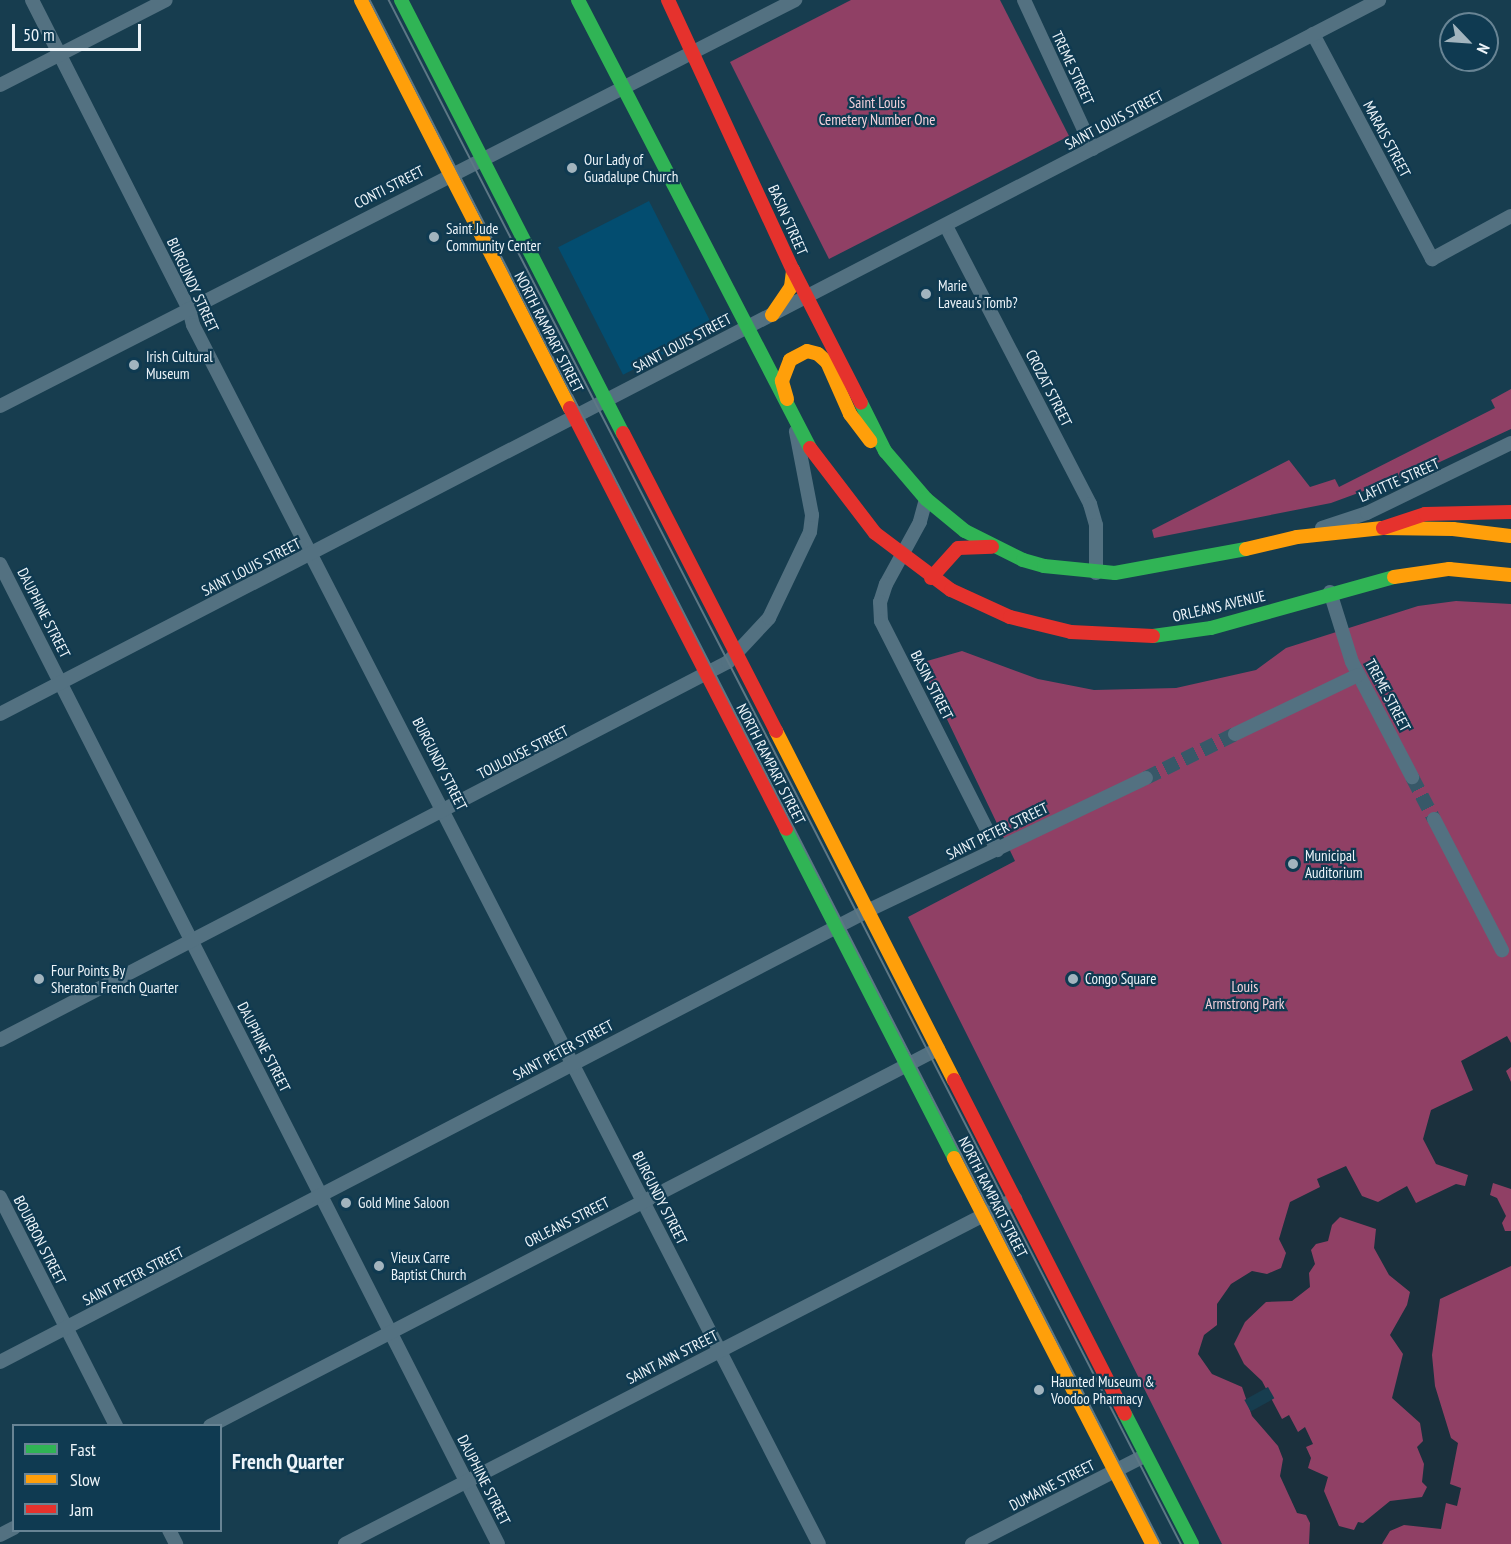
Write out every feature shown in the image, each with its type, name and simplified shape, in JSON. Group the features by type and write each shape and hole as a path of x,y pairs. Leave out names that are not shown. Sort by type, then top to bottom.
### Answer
{"main road":[{"name":"NORTH RAMPART STREET","path":"361,0 1152,1544"},
{"name":"NORTH RAMPART STREET","path":"401,0 608,401 735,657 1192,1544"},
{"path":"578,0 795,424"},
{"name":"BASIN STREET","path":"668,0 694,50 807,299 885,451 896,465"},
{"path":"772,315 791,287 793,270"},
{"path":"795,424 782,381 790,360 807,351 827,362 850,414 874,446 896,465 926,499 949,520 994,547 1044,566 1096,573 1143,571 1297,537 1383,528 1453,529 1511,536"},
{"name":"ORLEANS AVENUE","path":"795,424 853,508 902,556 931,578 1010,616 1071,632 1150,636 1211,628 1330,592 1414,571 1449,568 1511,575"},
{"path":"1383,528 1425,514 1511,512"},
{"path":"931,578 958,548 994,547"}],"street":[{"name":"BURGUNDY STREET","path":"32,0 189,309 193,325 446,811 819,1544"},
{"path":"0,85 166,0"},
{"name":"CONTI STREET","path":"0,406 622,86 795,0"},
{"name":"TREME STREET","path":"1024,0 1093,149"},
{"name":"SAINT LOUIS STREET","path":"0,714 746,328 807,299 1379,0"},
{"name":"MARAIS STREET","path":"1313,34 1432,259 1511,216"},
{"name":"CROZAT STREET","path":"946,226 1090,504 1096,525 1096,573"},
{"name":"TOULOUSE STREET","path":"0,1040 707,676 735,657 768,618 810,532 812,515 795,424"},
{"name":"LAFITTE STREET","path":"1297,537 1367,513 1511,443"},
{"name":"BASIN STREET","path":"926,499 920,522 880,602 881,621 997,850"},
{"name":"DAUPHINE STREET","path":"0,564 498,1544"},
{"name":"TREME STREET","path":"1330,592 1358,675 1412,777"},
{"path":"1235,734 1358,675"},
{"name":"SAINT PETER STREET","path":"0,1362 322,1197 573,1063 867,911 1146,778"},
{"path":"1434,819 1502,950"},
{"name":"ORLEANS STREET","path":"212,1424 938,1049"},
{"name":"BOURBON STREET","path":"0,1197 115,1424"},
{"name":"SAINT ANN STREET","path":"345,1544 1015,1199"},
{"name":"DUMAINE STREET","path":"972,1544 1146,1455"}],"shaded area":[{"path":"649,201 714,328 623,375 558,247"},
{"path":"1507,1036 1511,1043 1511,1067 1506,1071 1511,1082 1511,1189 1493,1183 1490,1195 1497,1198 1506,1216 1502,1223 1505,1231 1511,1231 1511,1266 1440,1299 1432,1355 1435,1386 1451,1438 1458,1443 1450,1484 1461,1488 1457,1506 1446,1503 1441,1529 1404,1525 1390,1531 1382,1544 1309,1544 1310,1523 1306,1515 1297,1513 1280,1476 1283,1459 1278,1446 1252,1416 1242,1387 1212,1374 1198,1354 1204,1335 1217,1325 1217,1304 1231,1284 1252,1271 1267,1274 1281,1268 1286,1253 1279,1239 1290,1202 1320,1187 1317,1179 1346,1166 1362,1196 1378,1202 1407,1186 1416,1203 1456,1184 1465,1186 1468,1175 1436,1164 1423,1139 1431,1110 1473,1090 1461,1061","holes":["1340,1217 1376,1229 1374,1248 1389,1275 1410,1292 1407,1305 1390,1335 1403,1354 1392,1398 1420,1423 1423,1441 1417,1447 1424,1464 1422,1482 1427,1487 1422,1497 1390,1501 1363,1523 1358,1522 1354,1530 1339,1526 1324,1491 1328,1477 1308,1468 1311,1458 1306,1447 1313,1444 1305,1427 1298,1432 1289,1415 1282,1419 1262,1381 1244,1364 1234,1344 1245,1322 1266,1302 1292,1301 1310,1287 1309,1273 1315,1264 1311,1250 1316,1244 1328,1241 1332,1225"]}],"green space":[{"name":"Saint Louis Cemetery Number One","path":"851,0 1000,0 1069,136 829,259 730,62"},
{"path":"1511,389 1511,429 1429,467 1331,503 1154,538 1152,530 1289,460 1310,487 1335,479 1339,487 1495,408 1491,400"},
{"name":"Louis Armstrong Park","path":"1456,601 1511,604 1511,1544 1222,1544 908,917 1015,861 920,663 962,651 1038,679 1094,690 1176,688 1256,670 1286,648 1418,606"}],"pier":[{"path":"1268,1387 1274,1398 1251,1411 1244,1400"}],"tunnel":[{"path":"1146,778 1235,734"},
{"path":"1412,777 1434,819"}],"tram line":[{"path":"370,0 1161,1544"},
{"path":"389,0 1181,1544"}],"traffic: fast":[{"path":"401,0 623,433"},
{"path":"578,0 810,448"},
{"path":"861,403 885,451 926,499 965,531 1023,560 1044,566 1115,573 1246,549"},
{"path":"1153,636 1211,628 1394,577"},
{"path":"786,829 954,1158"},
{"path":"1125,1414 1192,1544"}],"traffic: slow":[{"path":"361,0 570,408"},
{"path":"772,315 791,287 793,270"},
{"path":"787,399 782,381 790,360 807,351 818,354 827,362 850,414 870,441"},
{"path":"1246,549 1297,537 1383,528 1453,529 1511,536"},
{"path":"1394,577 1449,569 1511,575"},
{"path":"776,731 954,1080"},
{"path":"954,1158 1152,1544"}],"traffic: jam":[{"path":"668,0 793,270 861,403"},
{"path":"570,408 786,829"},
{"path":"623,433 776,731"},
{"path":"810,448 875,533 951,590 1010,617 1071,632 1153,636"},
{"path":"1383,528 1425,514 1511,512"},
{"path":"931,578 958,548 992,547"},
{"path":"954,1080 1125,1414"}],"place":[{"name":"Our Lady of Guadalupe Church","path":"572,168"},
{"name":"Saint Jude Community Center","path":"434,237"},
{"name":"Marie Laveau's Tomb?","path":"926,294"},
{"name":"Irish Cultural Museum","path":"134,365"},
{"name":"Municipal Auditorium","path":"1293,864"},
{"name":"Four Points By Sheraton French Quarter","path":"39,979"},
{"name":"Congo Square","path":"1073,979"},
{"name":"Gold Mine Saloon","path":"346,1203"},
{"name":"Vieux Carre Baptist Church","path":"379,1266"},
{"name":"Haunted Museum & Voodoo Pharmacy","path":"1039,1390"}],"district":[{"name":"French Quarter","path":"288,1462"}]}
